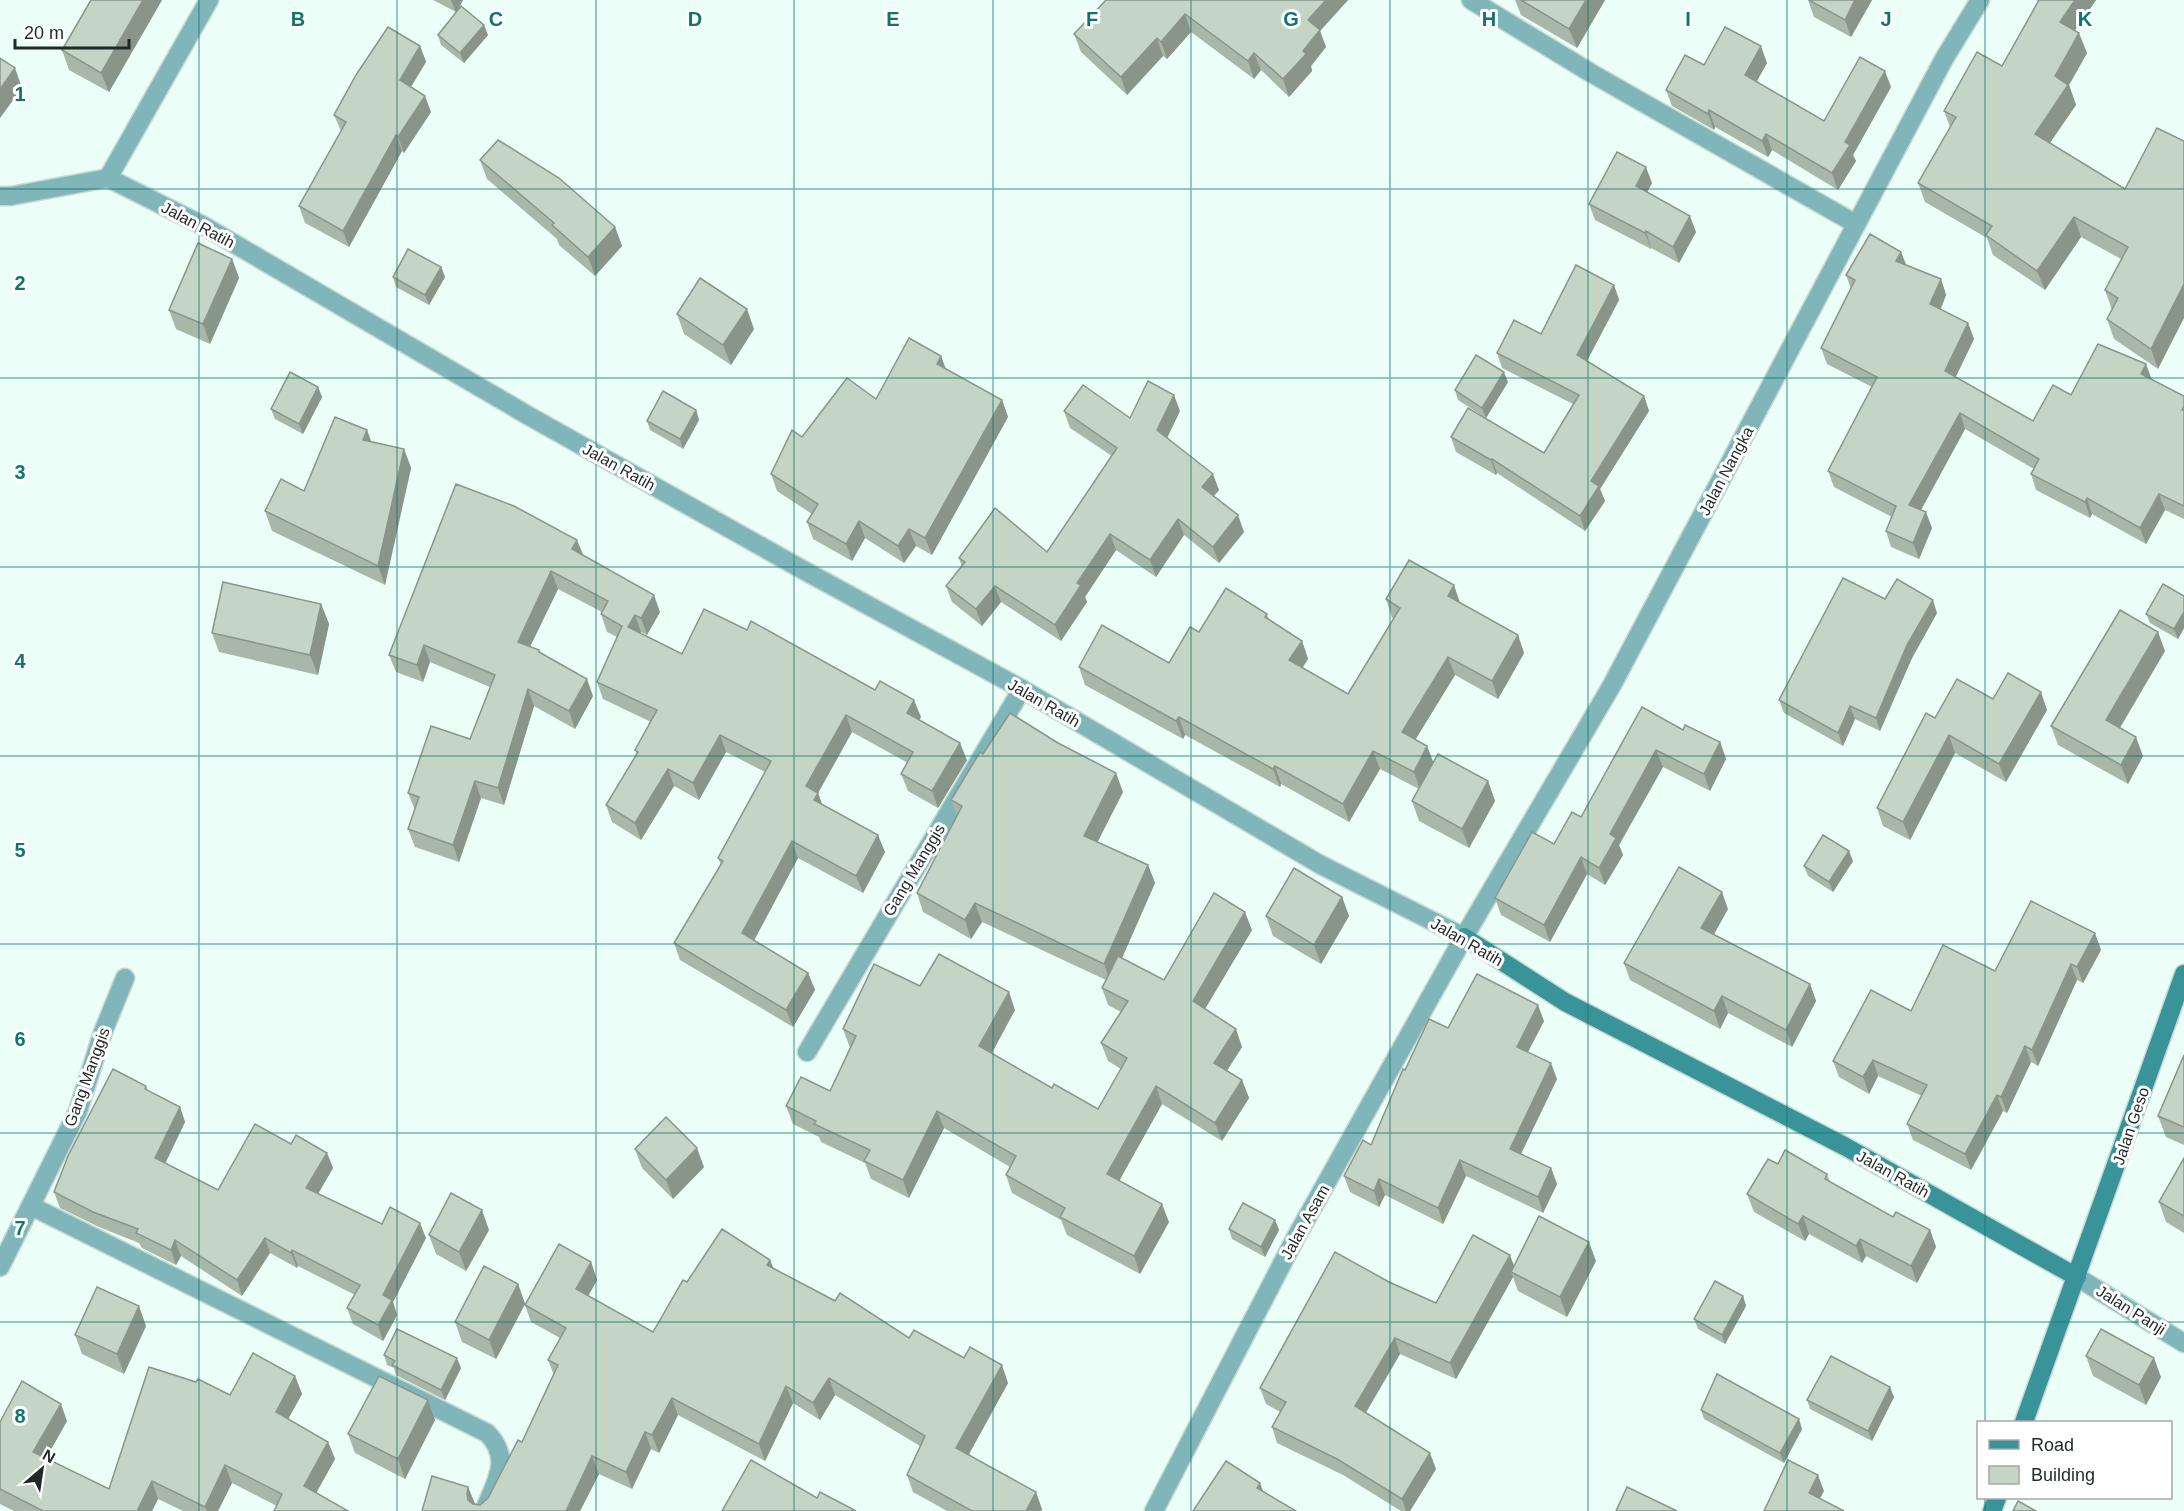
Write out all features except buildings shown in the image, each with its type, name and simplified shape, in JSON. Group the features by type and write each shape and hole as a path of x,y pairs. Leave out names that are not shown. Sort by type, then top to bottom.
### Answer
{"street":[{"path":"0,196 11,196 108,178 209,0"},
{"path":"1472,0 1591,73 1856,224"},
{"name":"Jalan Nangka","path":"1464,937 1612,685 1944,58 1980,0"},
{"name":"Jalan Ratih","path":"108,178 204,226 539,422 1022,689 1321,865 1464,937 1565,1002 1846,1147 2077,1277"},
{"name":"Gang Manggis","path":"807,1052 1022,689"},
{"name":"Jalan Asam","path":"1154,1511 1296,1237 1464,937"},
{"name":"Jalan Geso","path":"2024,1421 2184,974"},
{"name":"Gang Manggis","path":"0,1267 78,1111 103,1032 125,978"},
{"path":"31,1206 487,1433 495,1442 502,1466 484,1511"},
{"name":"Jalan Panji","path":"2077,1277 2184,1343"}]}
